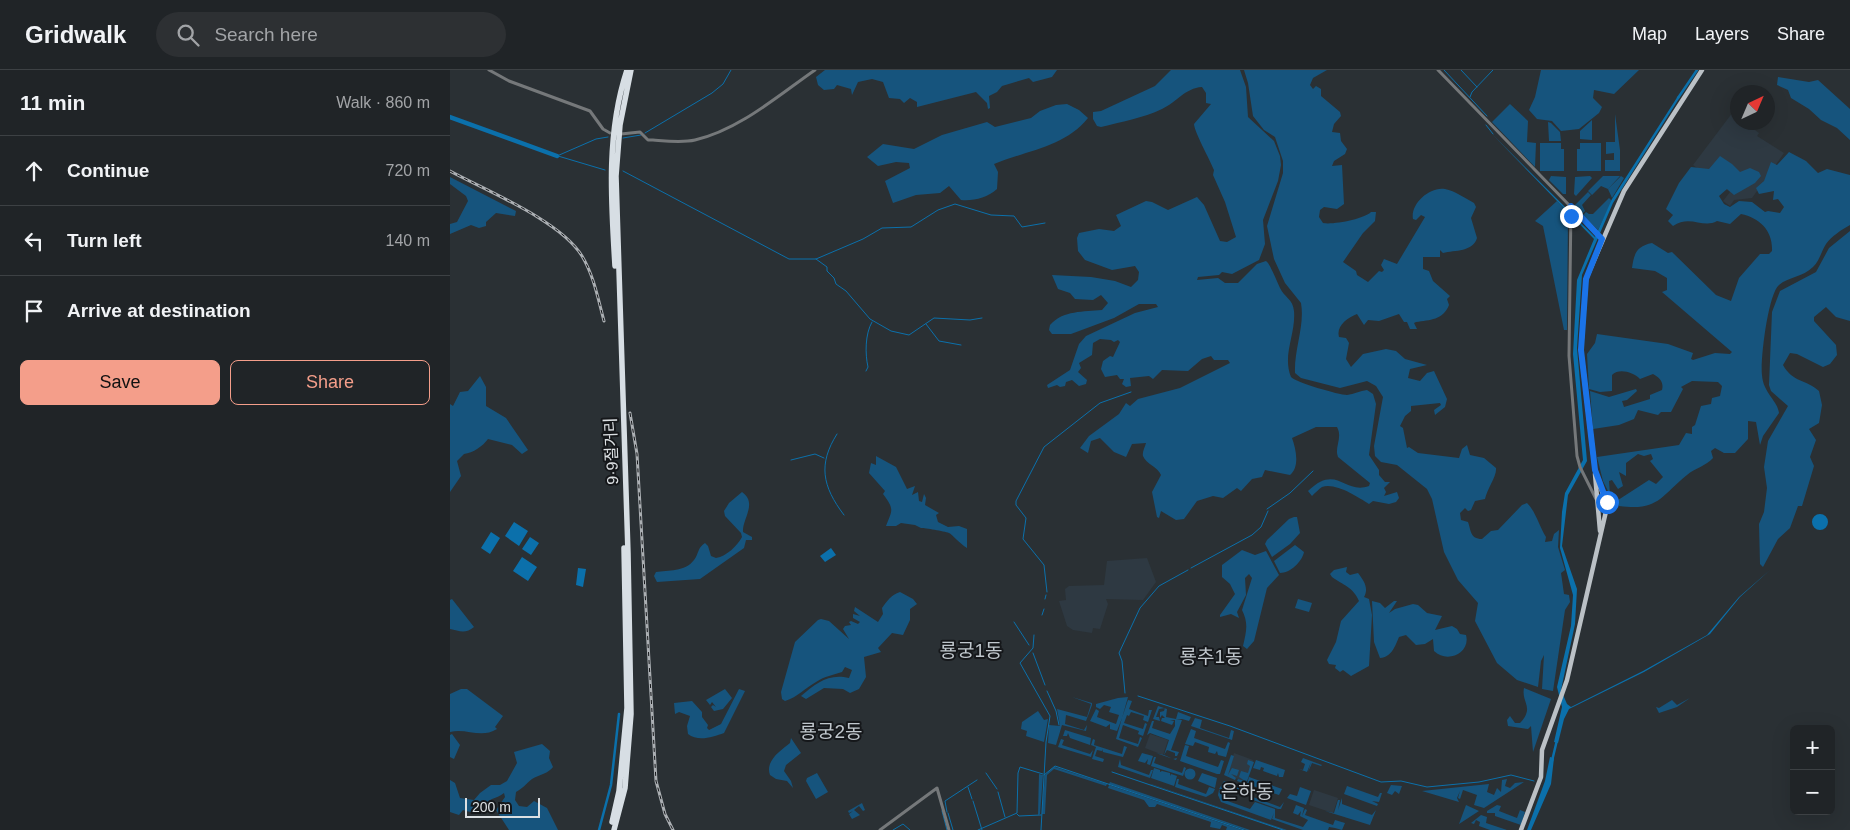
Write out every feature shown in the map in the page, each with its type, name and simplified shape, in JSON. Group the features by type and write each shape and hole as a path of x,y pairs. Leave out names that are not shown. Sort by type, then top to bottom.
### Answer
{"highway":[{"name":"9·9절거리","path":"612,830 619,791 627,708 624,523 611,175 615,125 626,70"},
{"name":"9·9절거리","path":"612,830 625,788 631,714 628,524 616,176 620,125 631,70"}],"main road":[{"path":"1601,535 1581,342 1586,279 1624,191 1702,70"},
{"path":"1521,830 1541,777 1542,750 1562,694 1601,535 1607,502 1595,470"}],"street":[{"path":"489,70 509,81 590,111 603,129 610,133"},
{"path":"621,134 643,135 653,140 693,141 705,138 754,112 815,70"},
{"path":"1438,70 1602,239"},
{"path":"1571,206 1569,356 1577,456 1582,472 1598,502"},
{"path":"880,830 937,788 949,830"}],"shaded area":[{"path":"825,70 1057,70 1052,77 1033,82 1029,78 1002,86 997,92 989,96 990,108 988,109 987,103 976,92 917,107 917,102 910,98 904,103 900,99 889,98 883,82 872,79 858,82 852,95 851,89 837,85 834,89 824,90 818,85 816,77"},
{"path":"1171,70 1240,70 1246,87 1248,117 1274,141 1280,156 1281,165 1278,181 1263,220 1265,244 1259,260 1232,274 1222,272 1219,275 1198,277 1197,280 1218,278 1225,283 1238,283 1257,264 1266,261 1268,263 1294,311 1288,361 1291,377 1327,391 1350,395 1367,390 1373,394 1376,404 1369,455 1379,470 1379,475 1385,482 1390,482 1384,488 1386,492 1384,496 1397,492 1399,498 1396,502 1389,504 1373,501 1369,504 1340,488 1327,486 1322,487 1312,496 1308,491 1318,483 1326,480 1333,479 1360,488 1369,486 1370,483 1338,457 1339,431 1337,427 1316,427 1292,438 1296,452 1296,463 1290,475 1265,470 1262,477 1252,479 1241,491 1237,488 1223,498 1213,496 1197,501 1184,519 1176,520 1161,511 1159,518 1157,517 1152,492 1161,475 1143,456 1146,443 1132,444 1126,457 1114,452 1100,438 1091,441 1088,453 1080,448 1089,436 1119,414 1126,403 1130,406 1138,399 1180,388 1230,363 1228,360 1214,360 1211,356 1202,359 1188,371 1162,370 1153,379 1149,376 1130,378 1131,386 1126,387 1122,384 1124,379 1120,379 1117,375 1105,377 1101,369 1103,361 1110,356 1113,357 1120,342 1118,340 1114,342 1100,339 1093,343 1092,355 1079,363 1081,368 1078,372 1087,380 1086,384 1079,386 1072,380 1066,382 1065,386 1060,387 1057,385 1048,388 1047,385 1070,370 1079,344 1086,336 1135,313 1158,307 1156,304 1139,304 1114,318 1071,334 1052,334 1049,330 1050,325 1055,320 1067,314 1102,310 1108,303 1101,295 1093,300 1075,299 1070,293 1058,289 1052,275 1091,277 1115,281 1131,287 1138,280 1139,272 1135,266 1112,270 1085,260 1078,251 1077,238 1079,233 1099,229 1114,231 1121,226 1116,215 1146,201 1168,210 1197,197 1204,205 1220,241 1227,242 1236,237 1225,202 1213,175 1214,170 1194,124 1211,104 1206,103 1206,93 1202,87 1191,90 1162,109 1140,117 1101,127 1097,126 1093,119 1093,112 1101,111 1155,86"},
{"path":"1244,70 1327,70 1313,78 1310,85 1313,89 1316,86 1321,89 1321,96 1340,112 1341,116 1334,124 1332,132 1340,133 1341,141 1347,149 1345,154 1334,161 1332,166 1342,165 1344,204 1337,209 1324,207 1320,210 1319,217 1323,223 1334,223 1348,221 1371,212 1376,212 1375,221 1363,233 1343,262 1368,282 1379,271 1382,272 1384,270 1381,265 1384,259 1397,264 1425,217 1421,215 1416,220 1413,219 1413,213 1418,202 1427,193 1439,189 1449,190 1474,203 1476,207 1471,218 1477,238 1472,246 1463,250 1443,253 1440,250 1440,257 1423,257 1423,269 1429,271 1433,281 1450,296 1447,299 1449,305 1443,314 1426,321 1416,322 1414,323 1417,329 1410,329 1407,322 1404,322 1399,314 1379,321 1368,320 1364,325 1357,314 1343,323 1339,329 1339,337 1346,338 1349,343 1346,359 1351,367 1363,354 1386,349 1396,351 1405,359 1427,365 1410,369 1408,378 1420,381 1427,373 1434,371 1447,399 1445,407 1435,415 1434,410 1441,405 1440,403 1411,406 1411,411 1405,416 1400,426 1403,428 1407,448 1409,447 1418,453 1459,458 1462,449 1467,445 1470,455 1484,458 1496,468 1485,499 1475,501 1471,510 1468,511 1465,508 1460,513 1461,520 1468,522 1473,536 1482,539 1491,531 1498,530 1522,505 1527,503 1546,537 1545,542 1552,541 1554,534 1559,530 1558,547 1565,570 1561,573 1564,594 1569,595 1570,602 1565,610 1553,691 1542,689 1544,655 1541,661 1538,687 1517,680 1497,663 1475,621 1478,603 1458,580 1444,552 1432,499 1427,489 1397,465 1381,462 1375,456 1374,446 1383,397 1376,386 1367,381 1340,388 1301,378 1295,373 1302,320 1301,303 1285,283 1274,259 1267,226 1283,173 1283,161 1275,137 1264,130 1253,116"},
{"path":"1541,70 1639,70 1614,94 1594,90 1593,98 1602,107 1599,113 1579,129 1561,131 1552,121 1537,119 1529,110 1535,97"},
{"path":"1778,77 1809,82 1818,80 1850,109 1850,140 1837,128 1821,120 1809,109 1791,98 1788,90 1777,85"},
{"path":"1678,96 1680,97 1613,203 1582,275 1577,348 1587,461 1568,495 1562,546 1577,589 1575,624 1561,690 1567,704 1571,707 1643,671 1707,635 1739,597 1770,570 1740,597 1710,634 1644,672 1569,709 1564,719 1558,743 1554,742 1562,707 1557,687 1571,626 1573,595 1560,548 1562,512 1565,493 1583,460 1573,354 1577,280 1594,239 1492,134 1595,237 1612,199"},
{"path":"1067,104 1079,110 1088,118 1079,128 1056,142 994,164 998,172 997,189 989,195 980,198 961,200 949,186 940,193 916,195 893,203 885,181 910,168 909,163 896,162 878,166 867,157 883,144 914,149 942,135 987,122 995,127 1031,118 1040,111 1056,105"},
{"path":"1510,104 1528,121 1527,142 1536,143 1535,167 1492,122"},
{"path":"1615,114 1620,150 1620,171 1605,171 1605,160 1614,160 1614,153 1606,154 1606,142 1615,142"},
{"path":"1730,116 1730,130 1755,130 1759,133 1757,136 1784,153 1752,198 1734,200 1730,206 1723,201 1730,192 1693,165"},
{"path":"1592,120 1592,140 1580,139 1580,131"},
{"path":"1548,122 1560,132 1561,141 1549,141"},
{"path":"1540,143 1561,143 1561,149 1564,149 1564,171 1540,171"},
{"path":"1580,143 1601,143 1601,171 1577,171 1577,149 1580,149"},
{"path":"1789,152 1806,161 1818,173 1827,169 1850,175 1850,225 1828,241 1813,267 1805,273 1779,285 1771,301 1764,343 1762,375 1765,387 1779,413 1763,436 1760,445 1756,422 1748,421 1748,439 1735,453 1724,453 1715,448 1711,451 1713,458 1710,461 1690,473 1657,501 1642,507 1619,506 1615,502 1649,480 1656,484 1663,477 1650,461 1653,459 1651,454 1644,456 1638,454 1626,463 1626,476 1619,472 1623,486 1618,489 1612,480 1609,481 1610,495 1603,481 1597,457 1679,445 1686,433 1692,434 1692,427 1695,425 1701,406 1711,404 1712,398 1720,396 1722,386 1718,382 1692,381 1681,387 1683,389 1671,412 1661,412 1658,415 1638,410 1634,419 1619,425 1593,429 1590,391 1609,397 1636,389 1637,391 1627,400 1622,401 1624,407 1650,399 1650,395 1662,390 1662,382 1653,374 1640,379 1622,371 1612,375 1612,391 1600,392 1589,389 1587,354 1595,343 1597,334 1668,344 1693,353 1691,359 1693,360 1715,353 1730,354 1732,352 1662,292 1667,290 1667,278 1655,271 1632,268 1634,258 1640,248 1652,243 1668,253 1672,252 1716,295 1731,301 1739,278 1760,254 1769,254 1772,251 1768,232 1759,222 1741,214 1730,224 1717,221 1707,223 1685,221 1673,226 1668,221 1673,215 1666,209 1679,183 1691,167 1709,169 1720,156 1740,172 1750,168 1759,172 1761,176 1755,183 1734,195 1727,189 1719,196 1724,204 1730,207 1739,201 1752,202 1765,212 1780,213 1784,207 1778,199 1773,200 1774,191 1759,194 1756,188 1764,181 1771,162 1777,165"},
{"path":"1551,176 1566,177 1566,194 1563,194 1549,180"},
{"path":"1590,176 1592,178 1576,196 1574,194 1575,177"},
{"path":"1603,176 1620,176 1608,189 1601,186 1592,195 1588,191"},
{"path":"1621,176 1624,178 1612,198 1608,189"},
{"path":"450,177 516,211 515,216 496,213 486,222 486,226 479,228 471,225 450,234 450,224 457,222 468,201 466,196 450,184"},
{"path":"1588,192 1591,195 1582,205 1585,211 1582,214 1575,205"},
{"path":"1609,198 1612,201 1598,230 1583,215 1586,212 1593,214"},
{"path":"1557,201 1568,213 1567,330 1564,330 1543,226 1535,221"},
{"path":"1850,231 1850,321 1836,317 1826,307 1814,317 1814,321 1836,345 1837,355 1830,364 1823,367 1797,354 1790,353 1783,365 1795,378 1819,391 1822,405 1819,423 1809,429 1816,440 1810,457 1814,466 1802,506 1798,506 1790,528 1778,539 1763,567 1760,564 1759,524 1764,512 1767,488 1764,467 1768,441 1788,406 1771,391 1769,385 1772,312 1780,291 1816,272 1829,248"},
{"path":"480,376 486,387 486,406 506,418 528,450 522,454 512,445 488,439 477,449 464,454 457,461 461,476 450,492 450,404 453,406 460,392 468,391"},
{"path":"876,456 896,467 907,489 915,486 912,495 918,492 919,501 922,502 924,494 926,498 925,505 939,513 936,515 938,522 948,527 959,526 967,529 967,548 947,532 901,523 896,526 886,526 891,513 891,507 883,494 885,491 869,473 871,463 876,465"},
{"path":"742,492 749,501 743,532 752,537 752,540 746,540 744,548 700,579 657,582 654,576 656,572 686,567 696,558 705,543 711,556 716,558 728,553 734,547 742,537 741,533 725,516 724,511 729,503"},
{"path":"1817,514 1823,514 1828,519 1826,528 1817,530 1812,525 1812,519"},
{"path":"1297,517 1300,533 1290,544 1272,557 1265,544 1267,540 1289,519"},
{"path":"514,522 528,531 519,546 505,536"},
{"path":"491,532 500,538 490,554 481,548"},
{"path":"530,537 539,543 531,555 522,549"},
{"path":"1295,545 1304,552 1301,560 1291,569 1280,573 1274,561"},
{"path":"831,548 836,555 825,562 820,556"},
{"path":"1242,550 1255,555 1266,551 1279,575 1267,588 1254,641 1247,649 1243,646 1246,624 1242,610 1252,578 1249,574 1245,578 1246,595 1237,612 1239,618 1231,614 1220,617 1235,594 1230,584 1222,577 1222,565"},
{"path":"522,557 537,567 528,581 513,571"},
{"path":"1147,558 1156,582 1143,600 1106,599 1108,604 1100,629 1093,628 1092,633 1073,630 1067,626 1059,601 1066,600 1065,589 1069,586 1104,585 1107,561"},
{"path":"1347,567 1346,572 1350,575 1358,573 1364,582 1366,591 1364,597 1369,599 1372,615 1369,666 1351,676 1343,670 1340,672 1335,668 1336,665 1329,664 1327,660 1336,642 1341,621 1359,601 1351,589 1330,574 1334,570"},
{"path":"578,568 586,569 583,587 576,585"},
{"path":"900,592 913,599 917,604 910,609 910,620 903,635 892,633 878,648 881,652 864,657 866,677 859,689 850,693 843,689 824,688 806,699 801,696 823,680 835,677 849,678 852,670 845,667 842,672 819,680 794,697 785,701 782,699 781,692 795,642 818,620 829,621 849,639 843,629 845,626 851,625 849,622 851,621 858,624 860,622 853,618 853,614 860,616 854,611 855,607 878,622 883,614 882,608 884,605"},
{"path":"452,599 474,627 468,631 450,629 450,600"},
{"path":"1298,599 1312,603 1309,612 1295,608"},
{"path":"1372,601 1380,603 1385,608 1394,601 1397,601 1389,613 1395,609 1413,604 1418,605 1427,613 1442,616 1435,630 1452,626 1460,634 1466,635 1465,647 1457,655 1445,657 1434,651 1433,639 1425,644 1416,645 1406,635 1399,637 1387,656 1380,658 1374,642"},
{"path":"1524,688 1551,699 1533,752 1531,726 1528,729 1508,726 1507,720 1510,716 1515,723 1520,723 1527,713"},
{"path":"461,689 467,689 503,716 495,727 497,729 485,733 450,732 450,694"},
{"path":"725,689 732,698 723,709 714,711 711,707 713,705 716,707 712,702 710,705 706,700"},
{"path":"739,689 745,691 724,733 706,738 696,738 688,734 687,726 690,716 679,712 675,714 674,703 692,701 702,712 702,717 709,730 721,724"},
{"path":"1072,697 1092,703 1092,705 1086,721 1066,715 1065,724 1084,730 1087,725 1086,731 1062,725 1056,745 1048,743 1049,725 1060,726 1057,709 1087,717 1091,704"},
{"path":"1128,697 1117,731 1110,729 1110,724 1106,727 1090,721 1096,709 1099,711 1097,717 1116,724 1119,715 1109,712 1111,707 1104,705 1100,709 1096,707 1096,704"},
{"path":"1690,698 1677,707 1659,713 1656,707 1659,708 1672,700 1677,705"},
{"path":"1128,700 1132,701 1129,709 1148,716 1149,710 1152,710 1148,722 1143,720 1144,716 1131,712 1129,716 1127,715 1124,723 1143,729 1145,723 1147,724 1143,736 1138,734 1139,731 1123,725 1119,738 1138,744 1140,737 1142,738 1138,747 1116,739"},
{"path":"1158,706 1164,708 1159,709 1156,717 1159,717 1160,721 1153,719"},
{"path":"1165,708 1167,709 1166,717 1176,719 1178,712 1191,717 1189,721 1182,719 1176,720 1182,720 1171,750 1179,752 1177,756 1175,756 1175,753 1167,750 1164,755 1169,740 1150,733 1147,735 1152,721 1154,721 1152,728 1170,734 1175,726 1175,720 1170,720 1174,721 1172,725 1161,721 1162,718 1165,718 1162,715 1160,718 1160,712 1164,711"},
{"path":"1038,711 1044,720 1048,719 1044,742 1026,736 1027,731 1021,729 1022,722"},
{"path":"1195,718 1202,720 1200,728 1229,738 1231,730 1234,731 1232,740 1191,726"},
{"path":"1191,729 1196,731 1194,738 1225,749 1228,742 1230,743 1226,757 1218,755 1217,751 1215,754 1208,752 1209,747 1195,742 1193,746 1185,744"},
{"path":"1065,730 1091,738 1090,745 1070,738 1068,733 1067,736 1063,736"},
{"path":"452,734 460,745 454,759 450,757 450,735"},
{"path":"1150,734 1168,740 1163,755 1145,748"},
{"path":"791,738 801,753 786,765 784,771 791,781 793,788 787,781 776,779 770,775 769,770 771,761 790,743"},
{"path":"1061,739 1064,740 1062,745 1090,754 1093,750 1091,757 1058,747"},
{"path":"1093,739 1095,740 1094,745 1122,754 1124,746 1127,747 1123,757 1103,752 1102,749 1102,751 1097,750 1095,756 1104,759 1103,762 1092,759 1096,747 1091,745"},
{"path":"542,744 550,751 549,758 553,767 532,779 516,792 515,800 519,806 527,807 534,801 547,808 558,830 509,830 496,810 505,797 504,793 488,801 478,811 469,812 463,810 459,815 450,812 450,780 455,783 460,798 474,800 491,785 500,785 507,781 517,763 514,752"},
{"path":"1185,745 1189,746 1186,756 1218,767 1221,760 1224,761 1220,774 1180,761"},
{"path":"1142,753 1153,756 1150,765 1147,764 1148,759 1145,763 1138,761"},
{"path":"1234,753 1253,760 1246,782 1227,775"},
{"path":"1231,755 1234,756 1228,775 1232,768 1239,770 1237,776 1231,774 1236,778 1235,780 1224,775"},
{"path":"1154,757 1156,757 1154,763 1182,773 1184,767 1186,768 1183,776 1151,766"},
{"path":"1550,757 1554,758 1551,784 1531,830 1527,830 1545,781"},
{"path":"1303,758 1322,765 1312,763 1308,772 1311,762 1307,772 1299,769 1303,770 1305,764 1301,762"},
{"path":"1120,759 1121,765 1149,775 1151,770 1153,770 1150,778 1118,767"},
{"path":"1248,760 1254,762 1246,784 1237,781 1238,779 1245,781 1239,777 1241,771 1248,773 1250,766 1247,764"},
{"path":"1256,760 1285,770 1283,777 1279,777 1278,773 1277,776 1263,771 1264,768 1261,767 1260,770 1253,768"},
{"path":"1054,767 1107,784 1106,786 1054,769 1047,775 1045,814 1042,814 1045,775"},
{"path":"1154,768 1160,770 1160,772 1170,773 1170,776 1171,774 1177,776 1174,786 1151,778"},
{"path":"1190,768 1196,774 1190,780 1184,774"},
{"path":"817,773 828,792 816,799 806,781 807,778"},
{"path":"1202,773 1217,778 1215,788 1198,781"},
{"path":"1039,774 1043,775 1040,814 1038,815"},
{"path":"1249,777 1282,789 1279,795 1247,784"},
{"path":"1177,779 1179,779 1178,784 1206,794 1209,787 1215,789 1213,793 1206,797 1175,787"},
{"path":"1507,779 1505,786 1510,788 1515,783 1524,782 1484,808 1474,805 1477,795 1463,790 1460,799 1458,798 1460,791 1457,798 1459,802 1422,791 1489,784 1487,792 1494,795 1497,788 1501,792 1502,780"},
{"path":"1224,781 1240,786 1238,794 1219,789"},
{"path":"1110,782 1250,830 1109,784"},
{"path":"1151,784 1287,830 1284,830"},
{"path":"1109,785 1242,830 1226,830 1227,827 1222,825 1220,829 1210,827 1211,822 1157,804 1155,807 1149,807 1144,800 1108,788"},
{"path":"1391,785 1402,786 1399,794 1395,791 1392,795 1387,793"},
{"path":"1347,786 1378,797 1382,793 1379,802 1372,801 1378,804 1377,806 1344,794"},
{"path":"1300,787 1311,791 1306,805 1287,798 1290,794 1297,796"},
{"path":"1219,790 1224,792 1222,799 1250,809 1255,802 1275,809 1275,818 1303,827 1308,820 1300,816 1301,811 1298,815 1293,813 1296,805 1304,808 1302,816 1305,809 1307,810 1305,815 1333,825 1335,820 1345,823 1342,830 1329,827 1328,830 1303,830 1272,819 1274,813 1271,820 1221,802 1218,795"},
{"path":"1314,790 1338,798 1333,813 1309,805"},
{"path":"1250,796 1280,807 1284,802 1281,809 1278,809 1253,800"},
{"path":"1342,798 1342,804 1372,815 1376,810 1370,825 1325,811 1334,813 1338,800 1340,800 1338,810"},
{"path":"862,803 865,810 863,811 859,806 854,810 860,815 852,819 849,814 853,811 849,813 848,811"},
{"path":"1466,805 1479,811 1459,824"},
{"path":"1497,805 1501,806 1499,811 1517,818 1520,810 1525,812 1521,825 1495,816 1495,813 1487,813 1487,811"},
{"path":"1481,815 1487,817 1486,823 1507,830 1490,830 1479,826 1480,822 1476,820 1474,824 1471,823"}],"waterway":[{"path":"645,133 712,93 723,84 731,70"},
{"path":"1444,70 1487,116"},
{"path":"1461,70 1477,87"},
{"path":"1470,97 1472,92 1493,70"},
{"path":"1678,98 1697,70"},
{"path":"450,117 557,156"},
{"path":"1486,125 1493,134"},
{"path":"623,138 641,135"},
{"path":"557,156 596,139 608,137"},
{"path":"558,156 605,170"},
{"path":"623,171 789,259 816,259 863,239 882,228 911,227 938,210 955,204 991,215 1014,216 1022,227 1045,223"},
{"path":"816,259 827,267 827,271 834,278 836,284 846,291 870,319 891,331 909,335 934,318 970,320 982,318"},
{"path":"866,371 868,367 866,356 867,338 872,322"},
{"path":"926,324 939,341 961,345"},
{"path":"1047,592 1044,565 1023,539 1026,518 1016,505 1016,501 1044,447 1100,403 1131,392"},
{"path":"837,434 827,455 825,475 831,494 844,515"},
{"path":"791,460 815,454 824,458"},
{"path":"1267,509 1290,493 1313,471"},
{"path":"1191,568 1252,535 1261,527 1268,511"},
{"path":"1125,693 1122,661 1119,653 1140,608 1159,586 1188,570"},
{"path":"1045,599 1046,595"},
{"path":"1042,615 1044,609"},
{"path":"1014,622 1029,645"},
{"path":"1034,635 1033,648 1020,663 1050,716 1046,742 1041,830"},
{"path":"1033,653 1045,685"},
{"path":"1047,691 1056,711 1059,725"},
{"path":"1138,696 1230,726 1381,782 1401,781 1427,787 1479,782 1511,775 1534,781"},
{"path":"599,830 611,785 619,714"},
{"path":"1552,761 1557,740"},
{"path":"1044,775 1055,766 1244,830"},
{"path":"978,830 1017,813 1018,773 1020,767 1043,774"},
{"path":"1112,772 1283,830"},
{"path":"986,773 997,789"},
{"path":"947,812 945,801 977,780"},
{"path":"968,787 972,799"},
{"path":"998,792 1005,817"},
{"path":"973,801 982,830"},
{"path":"942,811 947,830"},
{"path":"948,813 953,830"},
{"path":"1017,814 1019,816 1041,815"},
{"path":"893,830 903,824 910,830"}],"railway":[{"path":"450,171 541,219 572,243 582,256 590,272 604,321"},
{"path":"630,413 637,454 656,781 665,814 673,830"}],"district":[{"name":"룡궁1동","path":"971,650"},
{"name":"룡추1동","path":"1211,656"},
{"name":"룡궁2동","path":"831,731"},
{"name":"은하동","path":"1247,791"}],"route":[{"path":"1571,216 1571,206 1602,239 1586,279 1581,350 1595,470 1607,502"}]}
